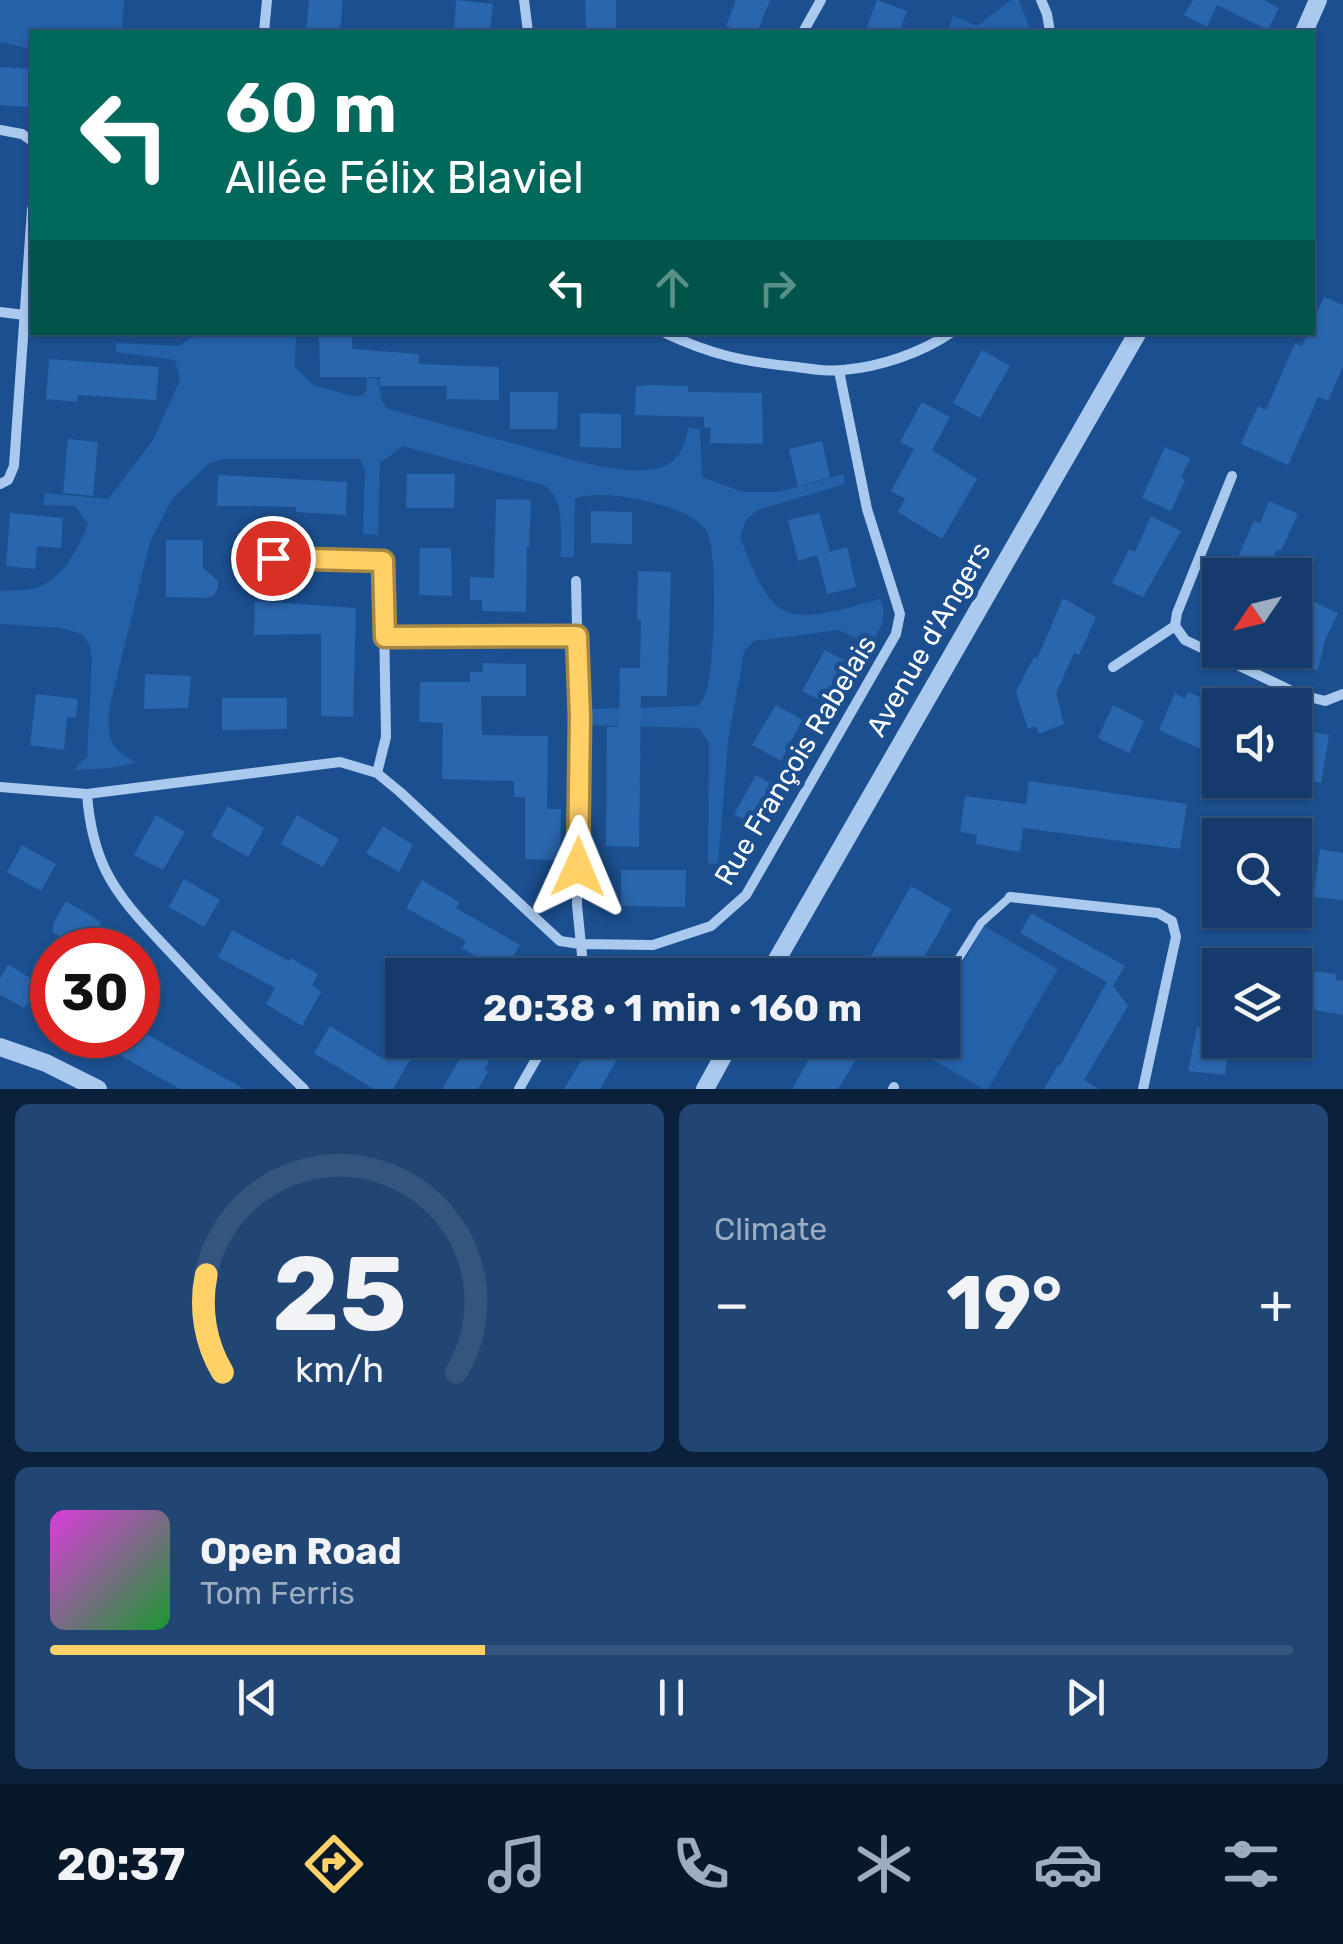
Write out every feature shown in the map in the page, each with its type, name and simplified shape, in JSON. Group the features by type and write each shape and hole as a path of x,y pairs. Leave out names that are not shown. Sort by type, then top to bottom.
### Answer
{"street":[{"path":"264,30 266,0"},
{"path":"524,0 528,30"},
{"path":"804,30 821,0"},
{"path":"1041,0 1050,30"},
{"path":"1305,30 1318,0"},
{"path":"0,130 30,139"},
{"path":"0,484 8,480 14,466 30,280"},
{"path":"0,312 29,315"},
{"path":"669,335 747,362 839,371 876,366 948,335"},
{"name":"Avenue d'Angers","path":"778,958 1136,335"},
{"name":"Rue François Rabelais","path":"0,788 86,794 340,762 377,773 560,941 653,945 710,926 746,895 896,634 900,614 867,508 839,371"},
{"path":"1232,476 1176,613 1175,626 1185,640 1298,694 1325,700 1343,694"},
{"path":"273,558 383,561 386,737 377,773"},
{"path":"576,582 580,717 578,905 582,958"},
{"path":"1113,668 1175,626"},
{"path":"385,637 577,636"},
{"path":"86,794 95,843 106,872 119,891 185,968 304,1089"},
{"path":"1010,897 1158,912 1172,921 1176,937 1144,1089"},
{"path":"0,1047 46,1063 98,1089"},
{"path":"519,1089 537,1058"},
{"path":"705,1089 722,1058"}],"lane":[{"path":"959,958 981,924 1010,897"}],"shaded area":[{"path":"0,0 124,0 122,30 30,30 30,51 0,42"},
{"path":"1011,0 1019,0 1030,30 948,30 953,16 977,26"},
{"path":"196,335 296,335 295,367 313,385 356,397 366,391 367,377 378,379 382,402 389,409 591,464 627,470 665,466 680,453 688,428 700,429 702,477 743,492 778,492 844,474 845,484 758,510 746,520 740,537 761,584 778,607 800,615 814,614 880,599 882,623 869,646 839,630 754,641 744,652 728,742 718,864 708,863 709,743 699,728 590,725 589,709 697,706 704,699 711,660 713,561 706,530 697,521 665,506 624,497 575,499 574,557 561,557 559,507 543,485 403,446 380,463 378,535 363,534 365,469 360,459 224,459 208,464 172,499 150,542 109,709 112,742 137,763 74,770 87,756 90,646 82,634 61,628 0,624 0,591 32,589 52,580 74,554 84,534 88,524 75,506 43,505 45,493 108,499 153,440 180,380 175,360 116,352 116,343 179,346"},
{"path":"984,926 1058,969 988,1089 930,1058 960,1058 960,968"}],"building":[{"path":"309,0 343,0 340,30 306,30"},
{"path":"456,0 493,4 490,30 454,30"},
{"path":"585,0 616,0 616,30 586,30"},
{"path":"736,0 770,0 758,30 726,26"},
{"path":"877,0 907,11 900,30 866,30"},
{"path":"1193,0 1264,0 1279,8 1268,30 1217,5 1207,27 1184,15"},
{"path":"0,67 30,69 30,107 0,105"},
{"path":"1324,297 1343,305 1343,366 1328,401 1318,397 1288,465 1241,444 1258,406 1266,410 1295,343 1302,346 1307,335 1315,335 1315,316"},
{"path":"319,335 352,335 352,349 419,354 419,364 499,367 499,400 446,399 447,386 380,386 380,377 320,377"},
{"path":"982,350 1010,366 980,418 953,403"},
{"path":"49,359 159,367 156,400 78,395 77,402 46,399"},
{"path":"636,386 688,386 688,392 762,393 763,444 710,443 711,428 704,427 704,417 635,415"},
{"path":"510,392 558,392 557,429 510,429"},
{"path":"922,402 950,417 932,450 977,479 942,539 898,512 905,499 891,491 914,449 900,442"},
{"path":"580,413 621,414 621,448 580,447"},
{"path":"68,439 98,442 93,496 63,493"},
{"path":"822,441 830,477 798,486 789,449"},
{"path":"1165,447 1190,458 1171,511 1142,498"},
{"path":"407,474 455,474 454,508 406,508"},
{"path":"218,475 347,482 346,515 296,512 296,507 256,504 217,506"},
{"path":"496,499 531,500 526,612 482,611 482,600 470,600 470,577 494,578"},
{"path":"1269,501 1298,514 1281,551 1277,549 1273,558 1238,558 1254,521 1260,523"},
{"path":"591,511 632,512 632,544 591,543"},
{"path":"10,513 63,518 61,548 37,546 35,569 6,566"},
{"path":"819,513 830,551 821,554 847,547 856,587 827,594 817,555 798,561 788,520"},
{"path":"1151,516 1181,531 1143,597 1112,583 1129,549 1135,552"},
{"path":"166,540 203,540 203,568 218,581 214,595 166,597"},
{"path":"420,548 451,548 452,596 419,595"},
{"path":"638,571 671,572 667,696 641,696 639,847 606,846 607,727 619,727 620,668 640,668"},
{"path":"1063,598 1096,617 1056,693 1064,724 1039,734 1036,726 1028,729 1016,692 1034,657 1037,659"},
{"path":"255,601 356,608 353,717 321,716 321,634 254,635"},
{"path":"1312,601 1338,613 1325,640 1318,670 1306,668 1312,668"},
{"path":"825,650 852,664 831,706 802,691"},
{"path":"482,663 526,664 526,696 481,696 482,735 548,736 547,809 561,809 560,860 525,859 525,797 514,797 514,781 442,779 443,723 419,722 420,682 470,682 470,672 483,672"},
{"path":"145,674 191,676 188,708 144,709"},
{"path":"1188,692 1202,698 1202,750 1159,730 1175,693 1185,699"},
{"path":"36,694 78,699 76,718 67,717 64,750 30,745"},
{"path":"222,698 287,698 287,729 222,730"},
{"path":"776,705 802,720 781,761 752,745"},
{"path":"1113,705 1144,721 1129,753 1098,738"},
{"path":"1312,732 1329,735 1321,783 1312,782"},
{"path":"756,775 782,790 761,830 734,814"},
{"path":"1029,781 1187,804 1180,849 1023,828 1020,852 976,844 977,835 960,832 965,796 1026,804"},
{"path":"228,806 264,828 248,857 211,836"},
{"path":"156,815 185,832 163,870 134,855"},
{"path":"297,815 339,839 323,867 281,844"},
{"path":"383,826 413,845 399,872 366,853"},
{"path":"22,845 56,864 41,891 7,872"},
{"path":"1320,849 1343,853 1343,900 1313,897"},
{"path":"621,870 686,870 685,907 621,906"},
{"path":"184,879 220,900 204,927 169,907"},
{"path":"422,880 459,902 456,908 520,945 512,958 479,958 462,948 466,941 406,908"},
{"path":"911,886 951,909 923,958 870,958"},
{"path":"66,901 101,922 98,928 53,928"},
{"path":"1031,913 1125,966 1113,986 1128,1006 1084,1080 1099,1089 1044,1089 1107,982 1020,933"},
{"path":"232,930 318,974 312,985 321,992 302,1026 266,1004 275,988 218,957"},
{"path":"8,964 30,978 30,1005 24,1008 0,995 0,979"},
{"path":"1312,971 1336,974 1336,980 1343,981 1343,1015 1312,1009"},
{"path":"330,1026 385,1060 410,1060 393,1089 374,1089 314,1053"},
{"path":"1197,1027 1202,1028 1202,1058 1227,1058 1225,1075 1188,1071"},
{"path":"160,1042 244,1089 180,1089 125,1058 160,1058"},
{"path":"460,1058 490,1058 478,1089 442,1089"},
{"path":"583,1058 618,1058 600,1089 564,1089"},
{"path":"810,1058 857,1058 838,1089 792,1089"}],"route":[{"path":"273,558 383,561 385,637 577,636 578,867"}]}
